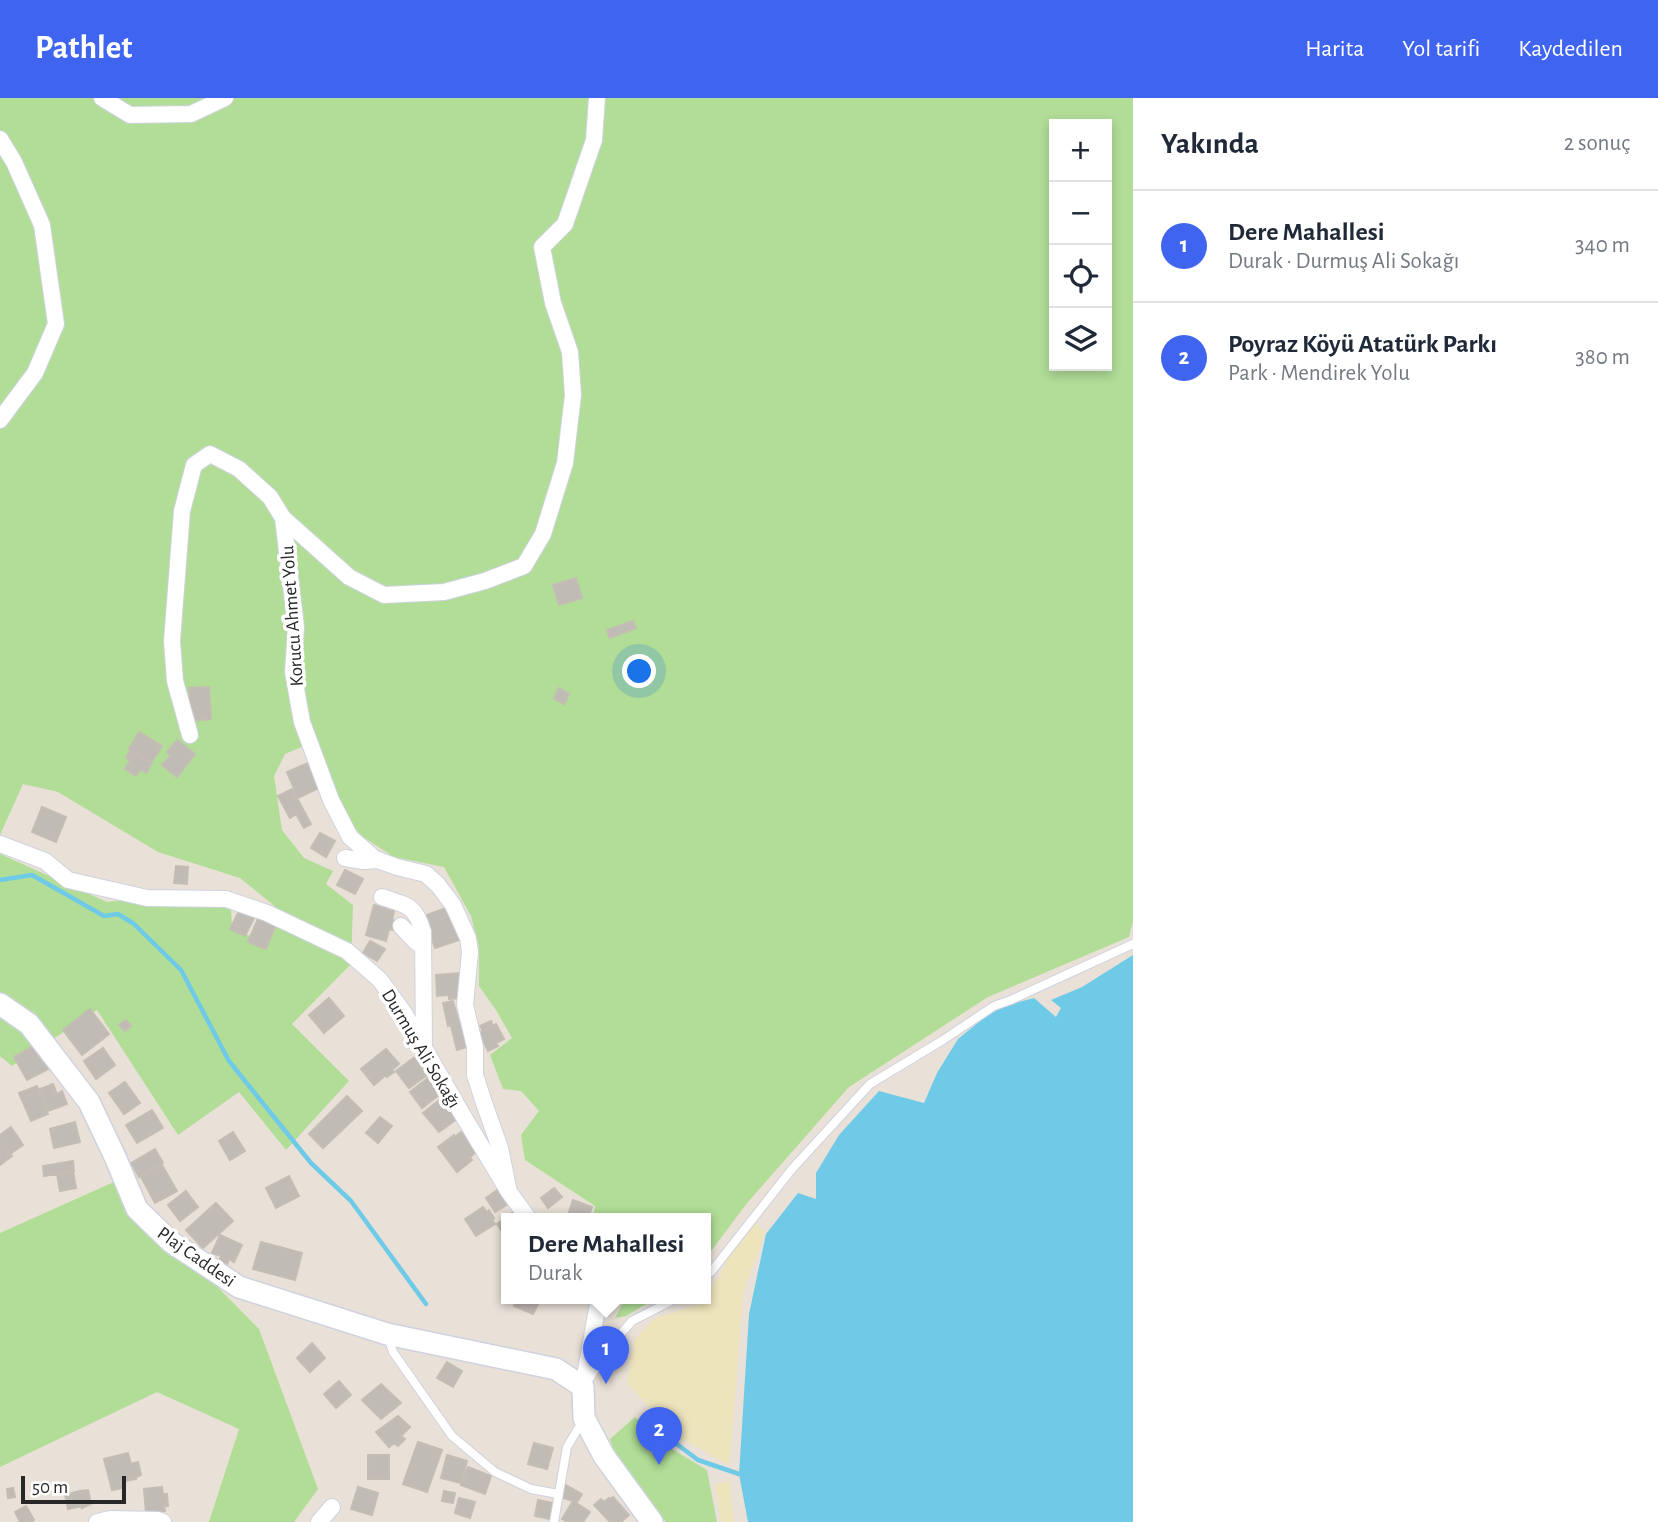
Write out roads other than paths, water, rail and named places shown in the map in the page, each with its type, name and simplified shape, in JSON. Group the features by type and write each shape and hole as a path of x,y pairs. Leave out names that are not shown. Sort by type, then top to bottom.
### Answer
{"street":[{"path":"102,98 130,116 191,114 225,98"},
{"name":"Korucu Ahmet Yolu","path":"283,518 349,577 384,595 444,592 485,581 524,566 543,534 565,463 573,395 570,352 553,303 542,247 565,224 594,140 597,98"},
{"path":"0,139 14,162 42,225 56,324 34,373 0,420"},
{"path":"190,734 175,681 172,641 182,511 194,465 211,454 239,469 271,497 283,518"},
{"name":"Korucu Ahmet Yolu","path":"283,518 296,627 293,672 302,722 331,800 349,837 375,859 426,874 453,905 468,938 470,951 465,1005 475,1047 475,1075 500,1148 509,1192"},
{"name":"Durmuş Ali Sokağı","path":"0,844 45,861 68,880 146,898 226,899 267,913 346,951 380,980 404,1013 509,1192 524,1213"},
{"path":"345,858 379,860"},
{"path":"382,897 411,908 418,916 423,932 425,1048"},
{"path":"401,926 423,946"},
{"name":"Plaj Caddesi","path":"0,1004 29,1024 89,1101 137,1209 172,1242 239,1287 387,1334 556,1369 583,1387"},
{"path":"597,1304 583,1387 584,1418 604,1456 652,1522"},
{"path":"319,1522 331,1507"},
{"path":"97,1522 110,1519 163,1522"}],"lane":[{"path":"711,1272 792,1168 870,1084 994,1006 1133,944"},
{"path":"583,1387 611,1345 632,1321 665,1304"},
{"path":"387,1334 393,1352 453,1436 495,1472 531,1489 558,1494"},
{"path":"554,1522 567,1447 584,1418"}],"water":[{"path":"1133,955 1133,1522 748,1522 739,1474 749,1314 766,1234 798,1193 816,1199 816,1173 839,1135 879,1091 924,1103 937,1073 958,1039 996,1008 1034,998 1056,1017 1061,1008 1051,1000 1082,987"}],"waterway":[{"path":"0,880 32,875 104,916 118,914 134,924 181,970 229,1061 311,1163 351,1201 426,1304"},
{"path":"670,1439 698,1460 739,1474"}],"place":[{"name":"Dere Mahallesi","path":"606,1384"},
{"name":"Poyraz Köyü Atatürk Parkı","path":"659,1465"}]}
